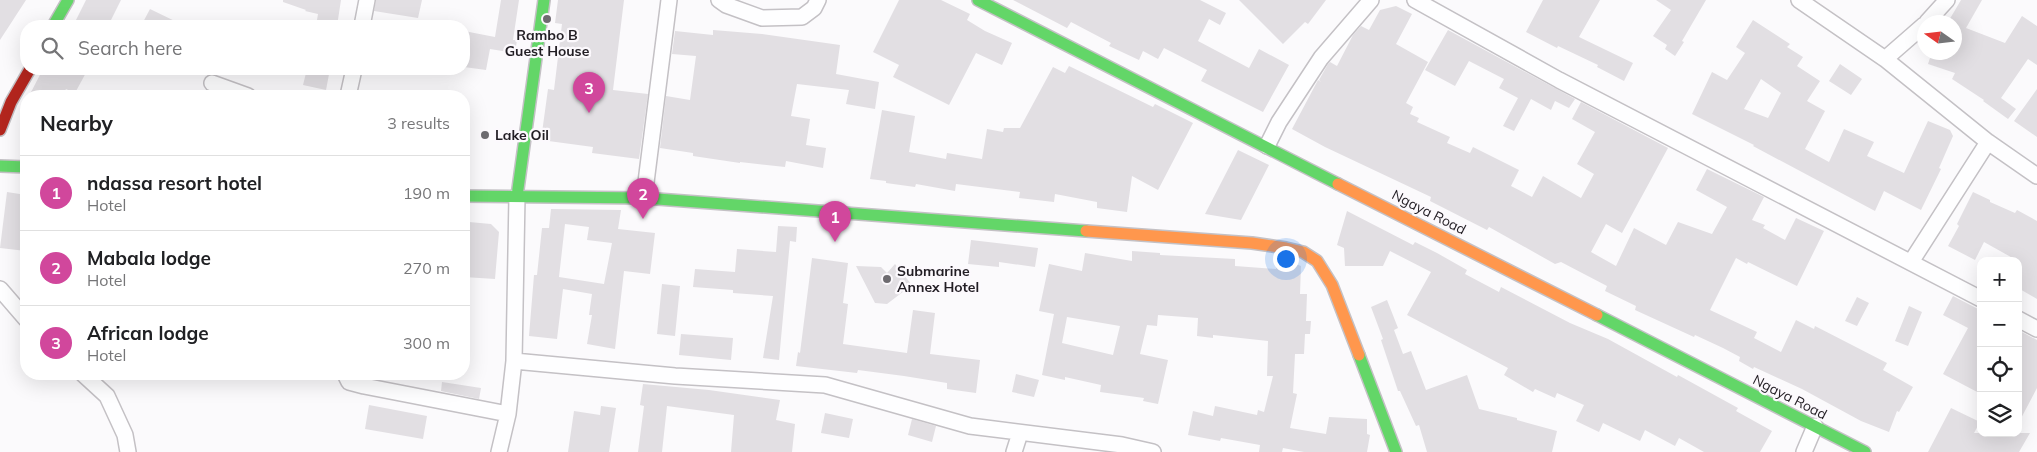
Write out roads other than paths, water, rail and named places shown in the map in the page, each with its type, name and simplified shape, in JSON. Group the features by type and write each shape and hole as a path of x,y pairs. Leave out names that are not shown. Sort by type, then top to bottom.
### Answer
{"street":[{"path":"57,20 68,0"},
{"path":"363,20 367,0"},
{"path":"499,452 508,414 514,361 517,196 544,0"},
{"path":"644,198 669,0"},
{"path":"719,0 726,5 762,18 802,17 814,8 818,0"},
{"name":"Ngaya Road","path":"978,0 1866,452"},
{"path":"1267,146 1279,122 1321,58 1370,0"},
{"path":"1415,0 1567,84 1977,297"},
{"path":"1799,0 1885,59 1988,142 2037,176"},
{"path":"1934,15 1947,0"},
{"path":"1885,59 1917,32"},
{"path":"0,130 11,102 27,75"},
{"path":"349,90 353,75"},
{"path":"212,83 231,90"},
{"path":"1911,262 1988,142"},
{"path":"0,166 20,167"},
{"path":"470,196 644,198 1252,243 1292,248 1310,256 1318,263 1332,285 1396,452"},
{"path":"0,289 20,311"},
{"path":"2022,321 2037,329"},
{"path":"514,361 675,376 825,385 970,426 1122,445 1153,452"},
{"path":"90,380 106,396 125,434 128,452"},
{"path":"348,380 349,382 364,386 508,414"},
{"path":"1804,452 1815,426"},
{"path":"1014,452 1020,433"}],"place":[{"name":"Rambo B Guest House","path":"547,19"},
{"name":"African lodge","path":"589,113"},
{"name":"Lake Oil","path":"485,135"},
{"name":"Mabala lodge","path":"643,219"},
{"name":"ndassa resort hotel","path":"835,242"},
{"name":"Submarine Annex Hotel","path":"887,279"}]}
